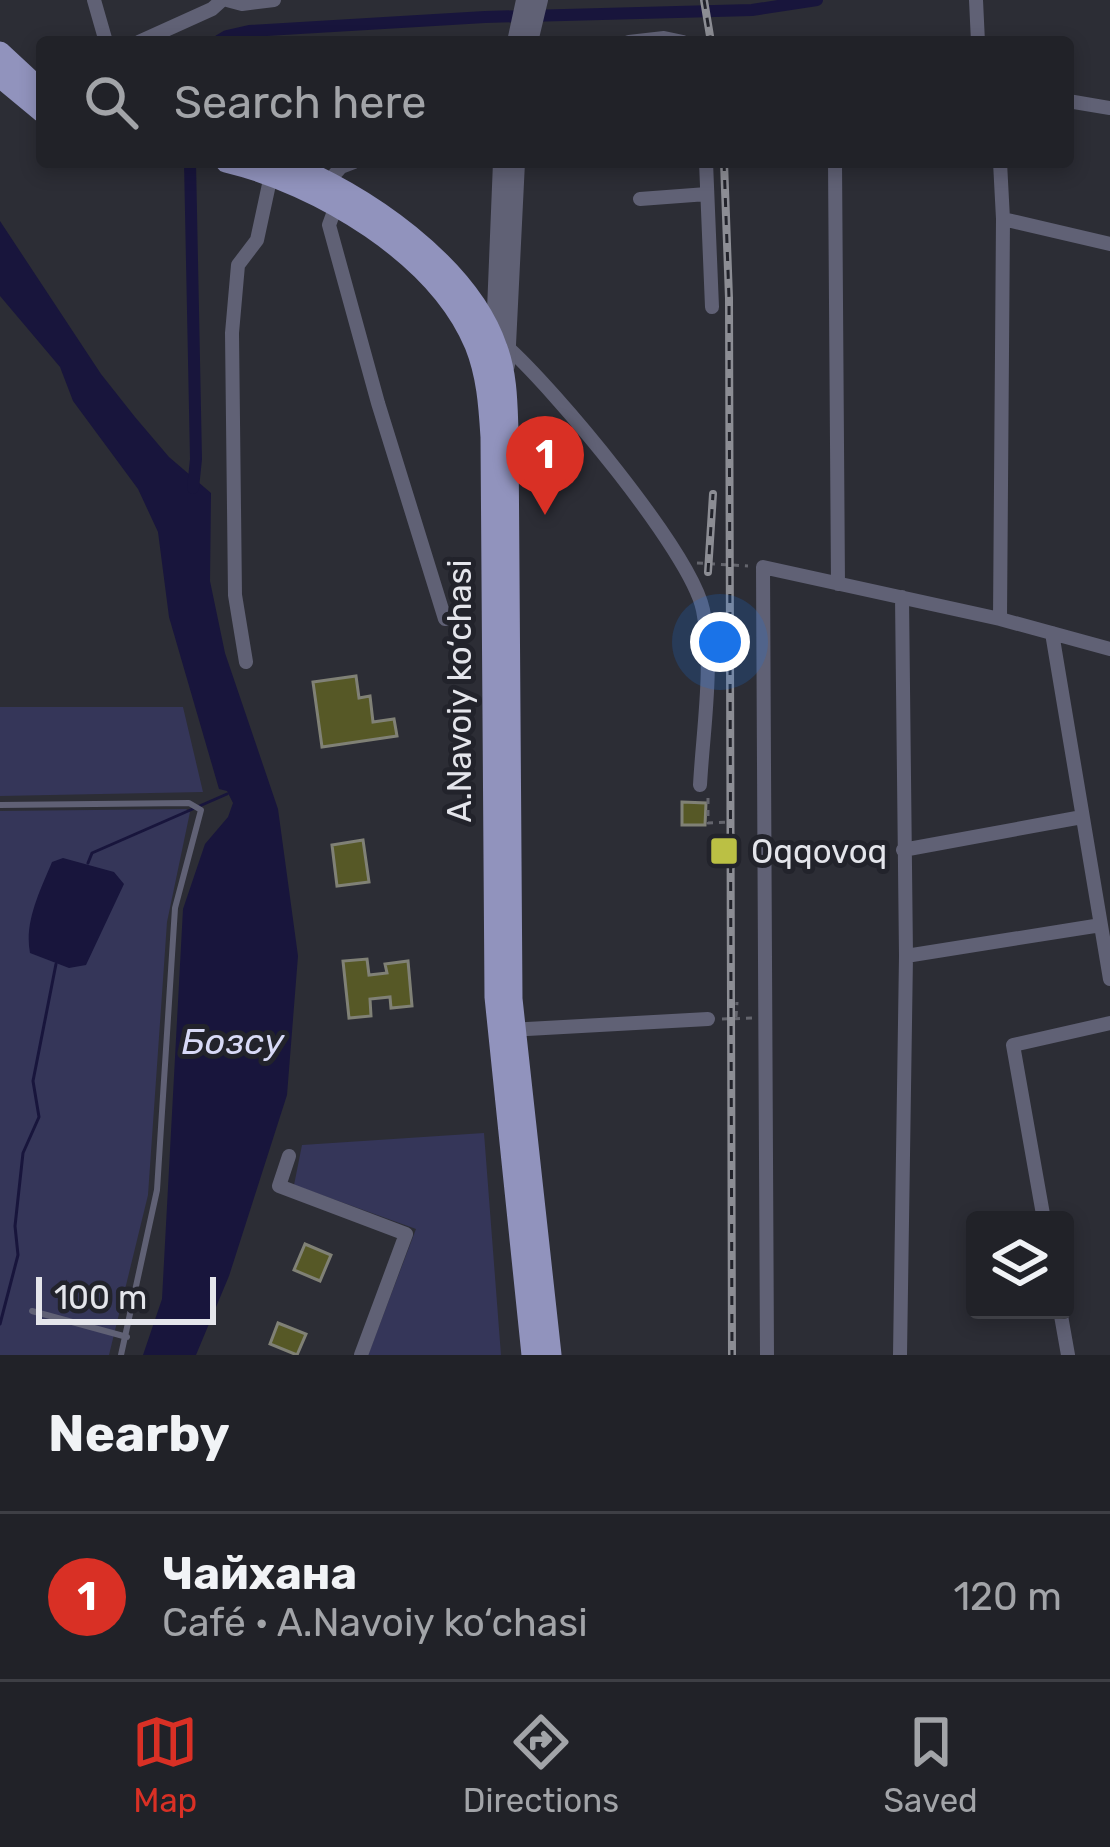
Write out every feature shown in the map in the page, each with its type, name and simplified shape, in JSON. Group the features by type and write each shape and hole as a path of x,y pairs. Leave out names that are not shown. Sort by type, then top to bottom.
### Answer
{"main road":[{"path":"0,52 36,85"},
{"path":"0,77 36,107"},
{"path":"278,169 328,182 390,222 441,265 470,298 493,344 498,400 504,998 507,1041 536,1355 550,1354 507,1041"},
{"path":"278,169 390,244 433,284 461,319 493,344"}],"street":[{"path":"94,0 104,36"},
{"path":"152,36 224,0 242,4 274,0"},
{"path":"976,0 978,36"},
{"path":"524,36 530,4"},
{"path":"1074,102 1110,108"},
{"path":"328,182 339,168"},
{"path":"502,168 493,344 615,471 684,562 700,597 706,628 700,785"},
{"path":"493,344 516,168"},
{"path":"706,168 712,307"},
{"path":"835,168 838,584"},
{"path":"1000,168 1000,619"},
{"path":"246,662 235,596 232,333 238,265 257,240 278,169"},
{"path":"640,199 707,194"},
{"path":"336,206 329,226 445,619"},
{"path":"1003,219 1110,244"},
{"path":"767,1355 763,567 1000,619 1110,649"},
{"path":"900,1355 906,956 902,597"},
{"path":"1052,633 1110,979"},
{"path":"903,850 1082,817"},
{"path":"906,956 1101,925"},
{"path":"507,1041 709,1019"},
{"path":"1042,1211 1013,1046 1110,1023"},
{"path":"289,1156 279,1186 406,1234 361,1355"},
{"path":"1062,1319 1068,1355"}],"lane":[{"path":"0,805 190,803 201,810 175,908 157,1190 122,1355"},
{"path":"32,1311 127,1337"}],"path":[{"path":"684,562 763,567"},
{"path":"700,785 707,785 708,823 734,822"},
{"path":"736,1002 736,1018"},
{"path":"709,1019 765,1017"}],"shaded area":[{"path":"0,707 183,707 203,792 0,796"},
{"path":"0,811 190,812 167,922 148,1195 109,1355 0,1355"},
{"path":"484,1133 501,1355 368,1355 416,1229 294,1185 302,1145"}],"water":[{"name":"Бозсу","path":"0,221 101,374 169,457 211,493 210,581 225,653 278,809 298,956 287,1095 229,1276 196,1355 143,1355 162,1299 183,909 205,844 228,817 233,803 227,791 219,789 169,617 158,532 138,489 73,401 60,367 0,296"},
{"path":"63,858 114,872 124,884 86,965 69,968 30,953 29,941 31,918 52,862"}],"building":[{"path":"356,676 359,698 370,696 373,722 394,719 397,736 322,747 313,682"},
{"path":"682,802 706,803 705,825 682,825"},
{"path":"363,840 369,882 337,886 332,845"},
{"path":"367,959 369,975 387,973 385,964 408,961 412,1006 391,1008 390,997 370,999 371,1016 349,1018 343,961"},
{"path":"305,1244 331,1255 320,1281 294,1270"},
{"path":"278,1323 306,1334 297,1355 270,1344"}],"waterway":[{"path":"227,36 485,17 752,10 817,0"},
{"path":"190,168 193,488"},
{"path":"88,863 92,853 227,794"},
{"path":"0,1324 18,1255 15,1226 23,1153 39,1117 33,1081 56,964"}],"railway":[{"path":"704,0 710,36"},
{"path":"724,168 729,298 732,1355"},
{"path":"708,572 713,494"}],"place":[{"name":"Чайхана","path":"545,515"},
{"name":"Oqqovoq","path":"724,851"}]}
